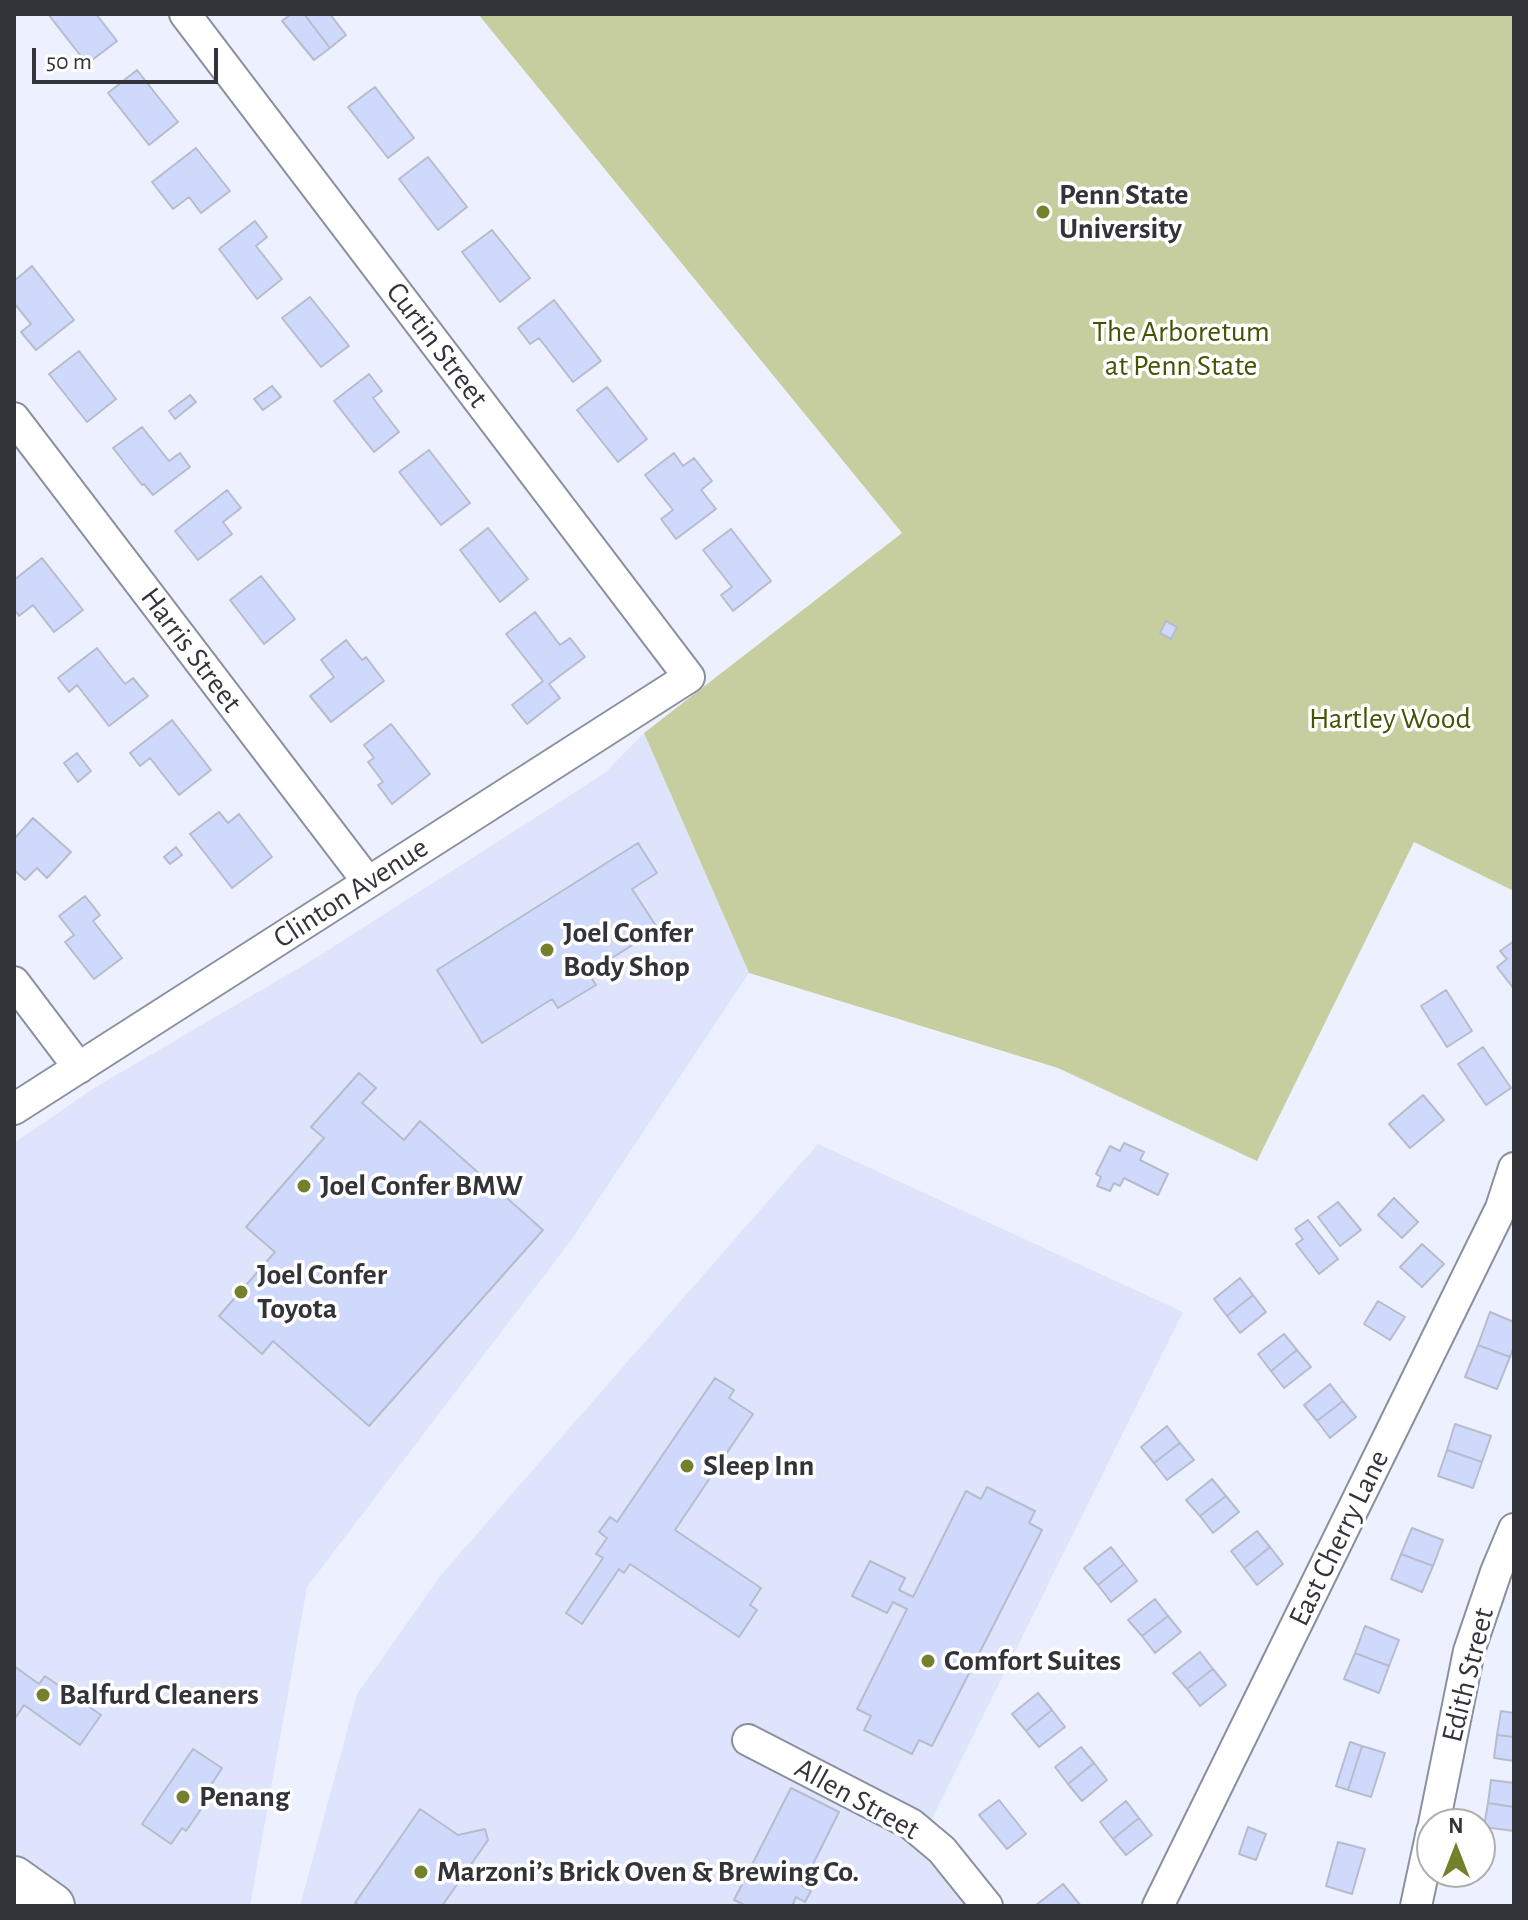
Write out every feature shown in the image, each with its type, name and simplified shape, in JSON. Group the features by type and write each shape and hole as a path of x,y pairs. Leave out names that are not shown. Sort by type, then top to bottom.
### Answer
{"main road":[{"path":"14,1879 52,1906"}],"street":[{"name":"Curtin Street","path":"185,14 689,677"},
{"name":"Harris Street","path":"14,418 368,882"},
{"name":"Clinton Avenue","path":"14,1109 689,677"},
{"path":"14,982 79,1068"},
{"name":"East Cherry Lane","path":"1158,1906 1501,1208 1514,1168"},
{"name":"Edith Street","path":"1437,1808 1469,1651 1514,1529"},
{"name":"Allen Street","path":"748,1740 911,1824 942,1850 987,1906"}],"shaded area":[{"path":"644,733 749,973 572,1239 307,1587 250,1906 14,1906 14,1143 94,1088 311,961 605,773"},
{"path":"818,1144 1183,1312 924,1835 990,1906 300,1906 357,1694 441,1575"}],"green space":[{"name":"The Arboretum at Penn State","path":"478,14 1514,14 1514,891 1414,842 1257,1161 1058,1068 749,973 644,733 902,533"}],"building":[{"path":"48,14 96,14 117,41 87,64"},
{"path":"291,14 304,14 330,48 314,60 282,21"},
{"path":"304,14 330,14 346,35 330,48"},
{"path":"137,70 178,122 149,145 108,93"},
{"path":"375,87 414,138 388,158 348,107"},
{"path":"196,148 230,191 201,213 189,197 173,209 152,182"},
{"path":"428,157 467,207 438,230 399,179"},
{"path":"255,221 267,237 256,246 282,279 257,299 219,249"},
{"path":"492,230 530,278 500,302 462,252"},
{"path":"32,266 74,320 36,350 21,332 31,324 14,303 14,281"},
{"path":"310,297 349,346 321,367 282,318"},
{"path":"554,300 601,361 573,382 539,338 530,344 518,328"},
{"path":"79,351 116,399 87,422 49,374"},
{"path":"369,374 382,391 373,398 399,432 374,452 334,401"},
{"path":"272,386 281,397 263,410 254,399"},
{"path":"607,387 647,439 618,462 577,410"},
{"path":"190,395 196,402 175,419 169,411"},
{"path":"142,427 169,461 180,453 190,467 153,495 113,448"},
{"path":"429,450 470,503 441,525 399,472"},
{"path":"674,453 683,466 694,458 712,481 701,490 716,509 676,539 661,519 673,510 645,475"},
{"path":"227,490 241,508 223,522 232,534 198,560 175,531"},
{"path":"488,528 528,579 500,602 460,550"},
{"path":"731,529 771,581 733,611 721,595 732,587 703,550"},
{"path":"42,558 83,610 54,632 33,605 19,616 14,609 14,580"},
{"path":"261,576 295,619 264,644 230,600"},
{"path":"535,612 560,645 570,638 585,657 549,684 560,698 527,724 512,705 543,681 506,634"},
{"path":"1166,621 1177,627 1171,639 1160,633"},
{"path":"346,640 362,660 366,657 384,681 331,722 310,696 334,677 321,660"},
{"path":"97,648 125,684 133,678 148,696 109,726 77,685 69,692 58,678"},
{"path":"172,720 211,770 179,795 150,758 140,766 130,753"},
{"path":"391,724 430,774 392,804 378,785 383,782 368,762 374,758 364,745"},
{"path":"77,753 91,771 78,782 64,763"},
{"path":"219,812 228,823 239,814 272,857 232,888 190,834"},
{"path":"33,818 71,852 47,878 37,868 25,880 14,870 14,839"},
{"name":"Joel Confer Body Shop","path":"638,843 657,873 632,889 658,929 588,973 596,985 558,1008 552,999 482,1043 437,970"},
{"path":"176,847 182,855 170,864 164,857"},
{"path":"85,896 100,915 93,921 122,958 94,979 65,942 74,935 59,916"},
{"path":"1514,941 1514,989 1497,967 1507,959 1500,951"},
{"path":"1446,990 1472,1031 1447,1047 1421,1006"},
{"path":"1483,1047 1511,1088 1486,1105 1458,1064"},
{"path":"359,1073 376,1088 362,1103 404,1140 420,1121 543,1230 369,1426 273,1341 262,1354 219,1316 275,1252 246,1227 324,1138 311,1127"},
{"path":"1423,1095 1444,1120 1410,1148 1389,1124"},
{"path":"1124,1143 1144,1152 1140,1160 1168,1174 1158,1195 1124,1178 1120,1186 1114,1183 1110,1191 1097,1186 1101,1177 1096,1174 1110,1146 1120,1151"},
{"path":"1394,1198 1418,1222 1402,1238 1378,1215"},
{"path":"1338,1202 1361,1230 1340,1246 1318,1217"},
{"path":"1308,1220 1338,1259 1319,1274 1296,1244 1303,1239 1295,1229"},
{"path":"1422,1244 1444,1264 1422,1287 1400,1267"},
{"path":"1240,1278 1253,1295 1227,1316 1214,1299"},
{"path":"1253,1295 1266,1312 1240,1333 1227,1316"},
{"path":"1378,1301 1405,1317 1390,1340 1364,1324"},
{"path":"1490,1312 1514,1322 1514,1346 1510,1357 1478,1345"},
{"path":"1284,1334 1297,1350 1271,1371 1258,1354"},
{"path":"1478,1345 1510,1357 1497,1389 1465,1377"},
{"path":"1297,1350 1311,1367 1284,1388 1271,1371"},
{"name":"Sleep Inn","path":"715,1378 734,1390 729,1398 753,1414 675,1530 761,1588 750,1605 757,1610 739,1637 630,1564 624,1573 619,1569 582,1624 566,1613 603,1558 596,1554 607,1538 599,1532 610,1517 617,1522"},
{"path":"1330,1384 1343,1401 1317,1421 1304,1405"},
{"path":"1343,1401 1356,1417 1330,1438 1317,1421"},
{"path":"1455,1424 1491,1436 1482,1462 1447,1450"},
{"path":"1167,1426 1180,1443 1154,1463 1141,1447"},
{"path":"1180,1443 1194,1460 1167,1480 1154,1463"},
{"path":"1447,1450 1482,1462 1473,1488 1438,1476"},
{"path":"1212,1479 1226,1496 1200,1516 1186,1500"},
{"name":"Comfort Suites","path":"987,1487 1035,1511 1029,1523 1042,1530 932,1746 919,1740 912,1754 864,1730 871,1716 857,1709 907,1609 893,1602 887,1613 852,1596 870,1561 905,1578 899,1590 913,1597 966,1491 981,1499"},
{"path":"1226,1496 1239,1512 1213,1533 1200,1516"},
{"path":"1412,1528 1443,1540 1433,1566 1401,1554"},
{"path":"1257,1531 1270,1547 1244,1568 1231,1551"},
{"path":"1111,1547 1124,1564 1098,1585 1084,1568"},
{"path":"1270,1547 1283,1564 1257,1585 1244,1568"},
{"path":"1401,1554 1433,1566 1422,1592 1391,1579"},
{"path":"1124,1564 1137,1581 1111,1602 1098,1585"},
{"path":"1155,1599 1168,1616 1142,1636 1128,1620"},
{"path":"1168,1616 1181,1632 1155,1653 1142,1636"},
{"path":"1365,1626 1399,1640 1389,1666 1355,1653"},
{"path":"1200,1652 1213,1669 1187,1689 1173,1673"},
{"path":"1355,1653 1389,1666 1379,1693 1344,1679"},
{"name":"Balfurd Cleaners","path":"14,1666 39,1684 45,1676 101,1715 80,1745 24,1705 14,1720"},
{"path":"1213,1669 1226,1685 1200,1706 1187,1689"},
{"path":"1038,1693 1052,1710 1026,1731 1012,1714"},
{"path":"1052,1710 1065,1727 1039,1747 1026,1731"},
{"path":"1501,1711 1514,1713 1514,1737 1497,1735"},
{"path":"1497,1735 1514,1737 1514,1761 1494,1758"},
{"path":"1350,1742 1362,1746 1348,1790 1336,1786"},
{"path":"1362,1746 1385,1753 1371,1797 1348,1790"},
{"path":"1081,1747 1094,1763 1068,1784 1055,1767"},
{"name":"Penang","path":"193,1749 222,1768 204,1796 208,1799 186,1831 182,1828 171,1844 142,1824"},
{"path":"1094,1763 1107,1780 1082,1801 1068,1784"},
{"path":"1491,1780 1514,1783 1514,1807 1488,1803"},
{"path":"791,1788 839,1812 802,1886 811,1891 805,1902 796,1897 792,1906 747,1906 734,1900"},
{"path":"999,1800 1026,1834 1007,1849 979,1815"},
{"path":"1126,1801 1139,1818 1113,1839 1100,1822"},
{"path":"1488,1803 1514,1807 1514,1831 1496,1829 1496,1808 1487,1808"},
{"name":"Marzoni’s Brick Oven & Brewing Co.","path":"420,1809 458,1835 485,1829 488,1840 442,1906 360,1906 355,1903"},
{"path":"1139,1818 1152,1835 1126,1855 1113,1839"},
{"path":"1248,1827 1266,1834 1256,1860 1239,1854"},
{"path":"1338,1842 1365,1849 1352,1894 1326,1886"},
{"path":"1063,1884 1081,1906 1036,1906 1036,1905"}],"place":[{"name":"Penn State University","path":"1043,212"},
{"name":"Joel Confer Body Shop","path":"547,950"},
{"name":"Joel Confer BMW","path":"304,1186"},
{"name":"Joel Confer Toyota","path":"241,1292"},
{"name":"Sleep Inn","path":"687,1466"},
{"name":"Comfort Suites","path":"928,1661"},
{"name":"Balfurd Cleaners","path":"43,1695"},
{"name":"Penang","path":"183,1797"},
{"name":"Marzoni’s Brick Oven & Brewing Co.","path":"421,1872"}],"park label":[{"name":"Hartley Wood","path":"1390,719"}]}
